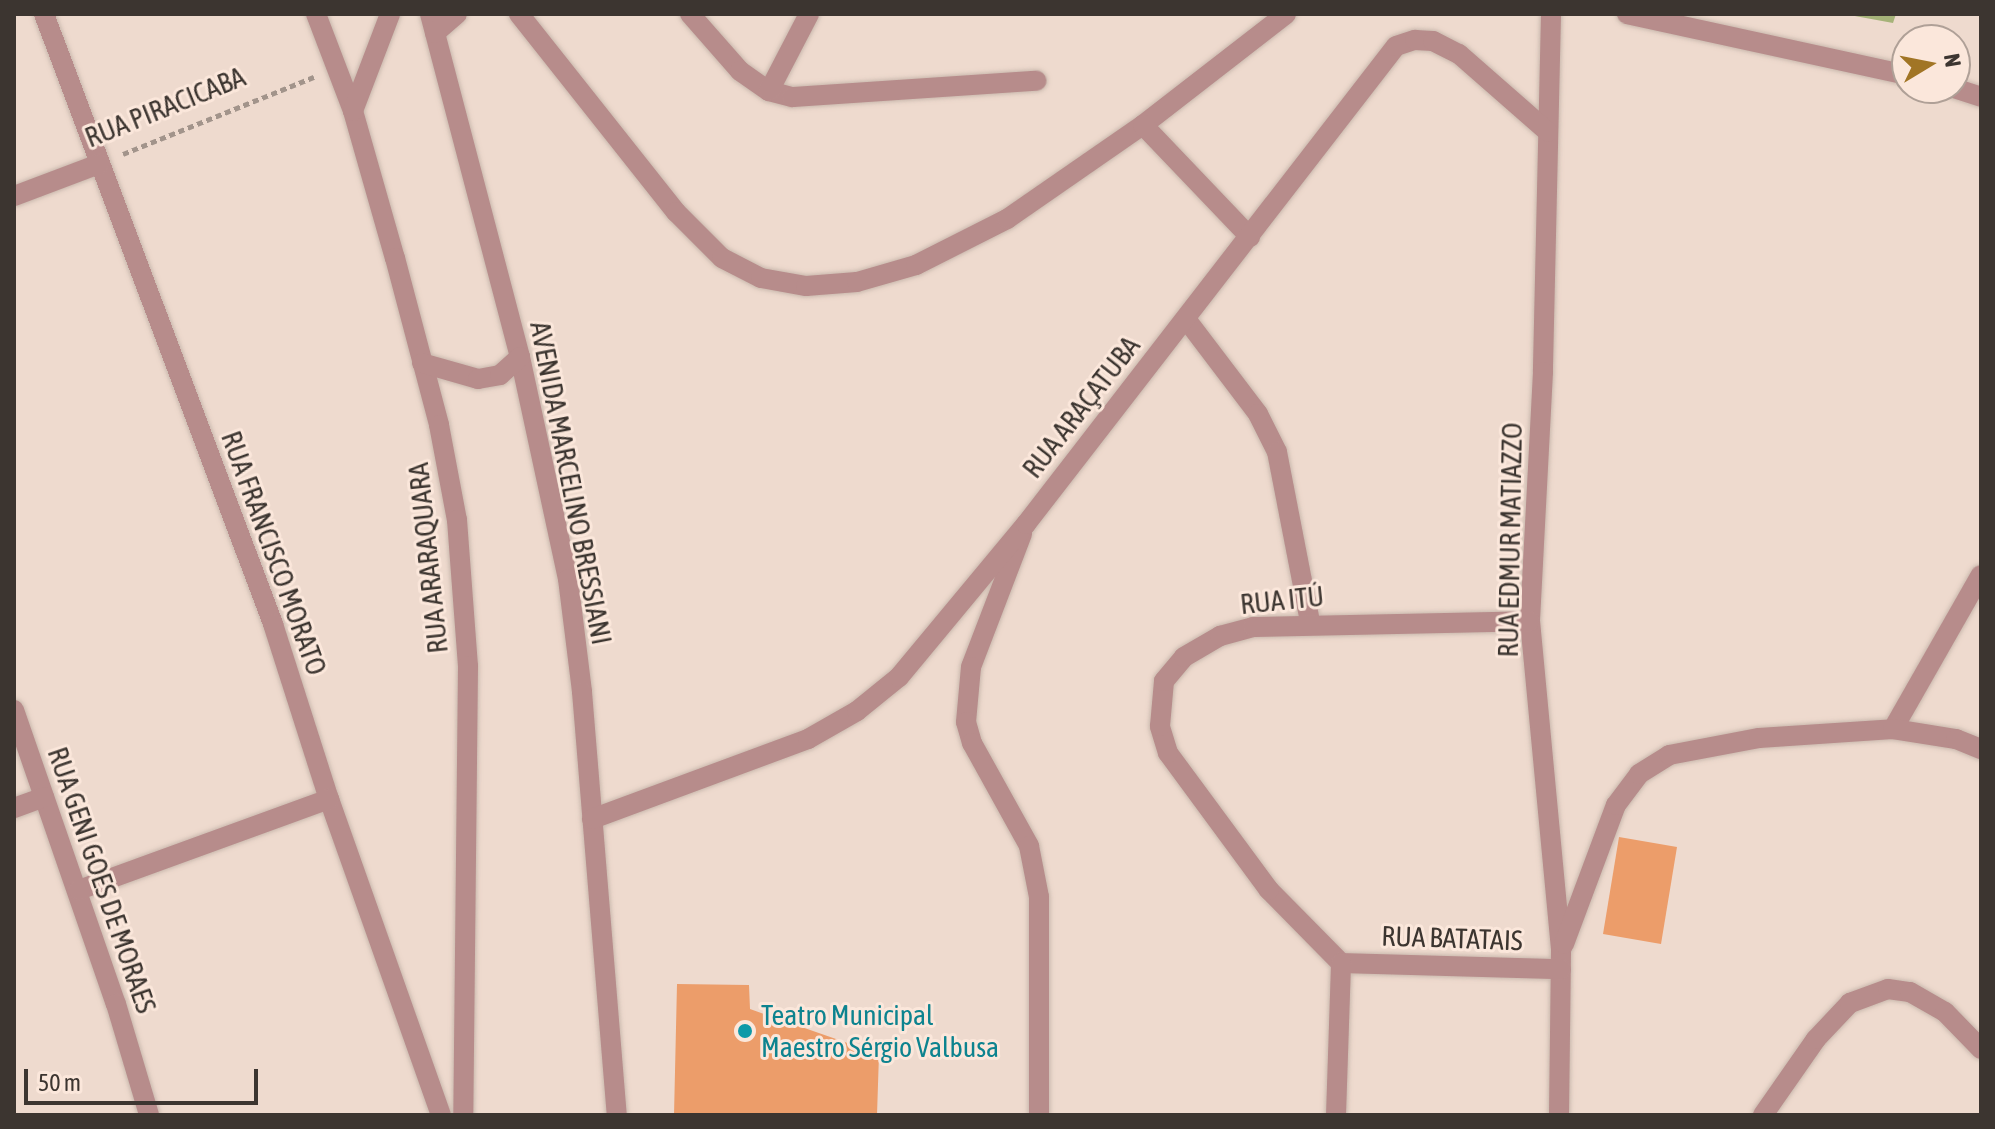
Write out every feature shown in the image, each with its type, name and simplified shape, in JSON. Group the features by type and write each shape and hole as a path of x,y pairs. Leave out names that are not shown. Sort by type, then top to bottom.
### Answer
{"street":[{"name":"RUA FRANCISCO MORATO","path":"44,14 273,624 329,799 441,1115"},
{"name":"RUA ARARAQUARA","path":"316,14 353,111 422,363 457,520 468,666 463,1115"},
{"path":"353,111 390,14"},
{"path":"432,23 457,14"},
{"path":"502,14 523,18 676,212 722,258 761,278 806,286 857,282 916,265 1007,219 1143,125 1286,14"},
{"path":"690,14 740,71 769,91 821,98 1036,81"},
{"path":"769,91 809,14"},
{"name":"RUA EDMUR MATIAZZO","path":"1551,14 1530,621 1561,961 1559,1115"},
{"path":"1627,14 1891,72"},
{"name":"AVENIDA MARCELINO BRESSIANI","path":"432,23 520,357 568,579 617,1115"},
{"name":"RUA ARAÇATUBA","path":"592,819 808,739 857,711 899,677 1026,524 1250,237 1380,60 1396,46 1415,40 1459,54 1548,132"},
{"path":"1143,125 1250,237"},
{"name":"RUA PIRACICABA","path":"14,196 99,164"},
{"path":"1186,319 1258,414 1277,452 1310,622"},
{"path":"422,363 478,379 500,375 520,357"},
{"path":"1026,524 971,667 966,722 972,743 1029,846 1039,897 1039,1115"},
{"path":"1893,729 1981,575"},
{"name":"RUA ITÚ","path":"1341,963 1306,933 1196,796 1168,753 1160,726 1164,681 1184,657 1220,636 1310,622 1530,621"},
{"name":"RUA GENI GOES DE MORAES","path":"14,710 79,890 149,1115"},
{"path":"1561,961 1616,805 1639,774 1669,755 1701,745 1893,729 1956,739 1981,749"},
{"path":"14,808 44,797"},
{"path":"79,890 329,799"},
{"name":"RUA BATATAIS","path":"1341,963 1561,961"},
{"path":"1336,1115 1341,963"},
{"path":"1763,1115 1816,1039 1850,1003 1888,989 1910,992 1945,1012 1981,1049"}],"path":[{"name":"RUA PIRACICABA","path":"99,164 337,68"}],"green space":[{"path":"1844,14 1896,14 1893,23"}],"building":[{"path":"1619,837 1677,847 1661,944 1603,934"},
{"name":"Teatro Municipal Maestro Sérgio Valbusa","path":"677,984 749,985 750,1009 879,1054 877,1115 674,1115"}],"place":[{"name":"Teatro Municipal Maestro Sérgio Valbusa","path":"745,1031"}]}
